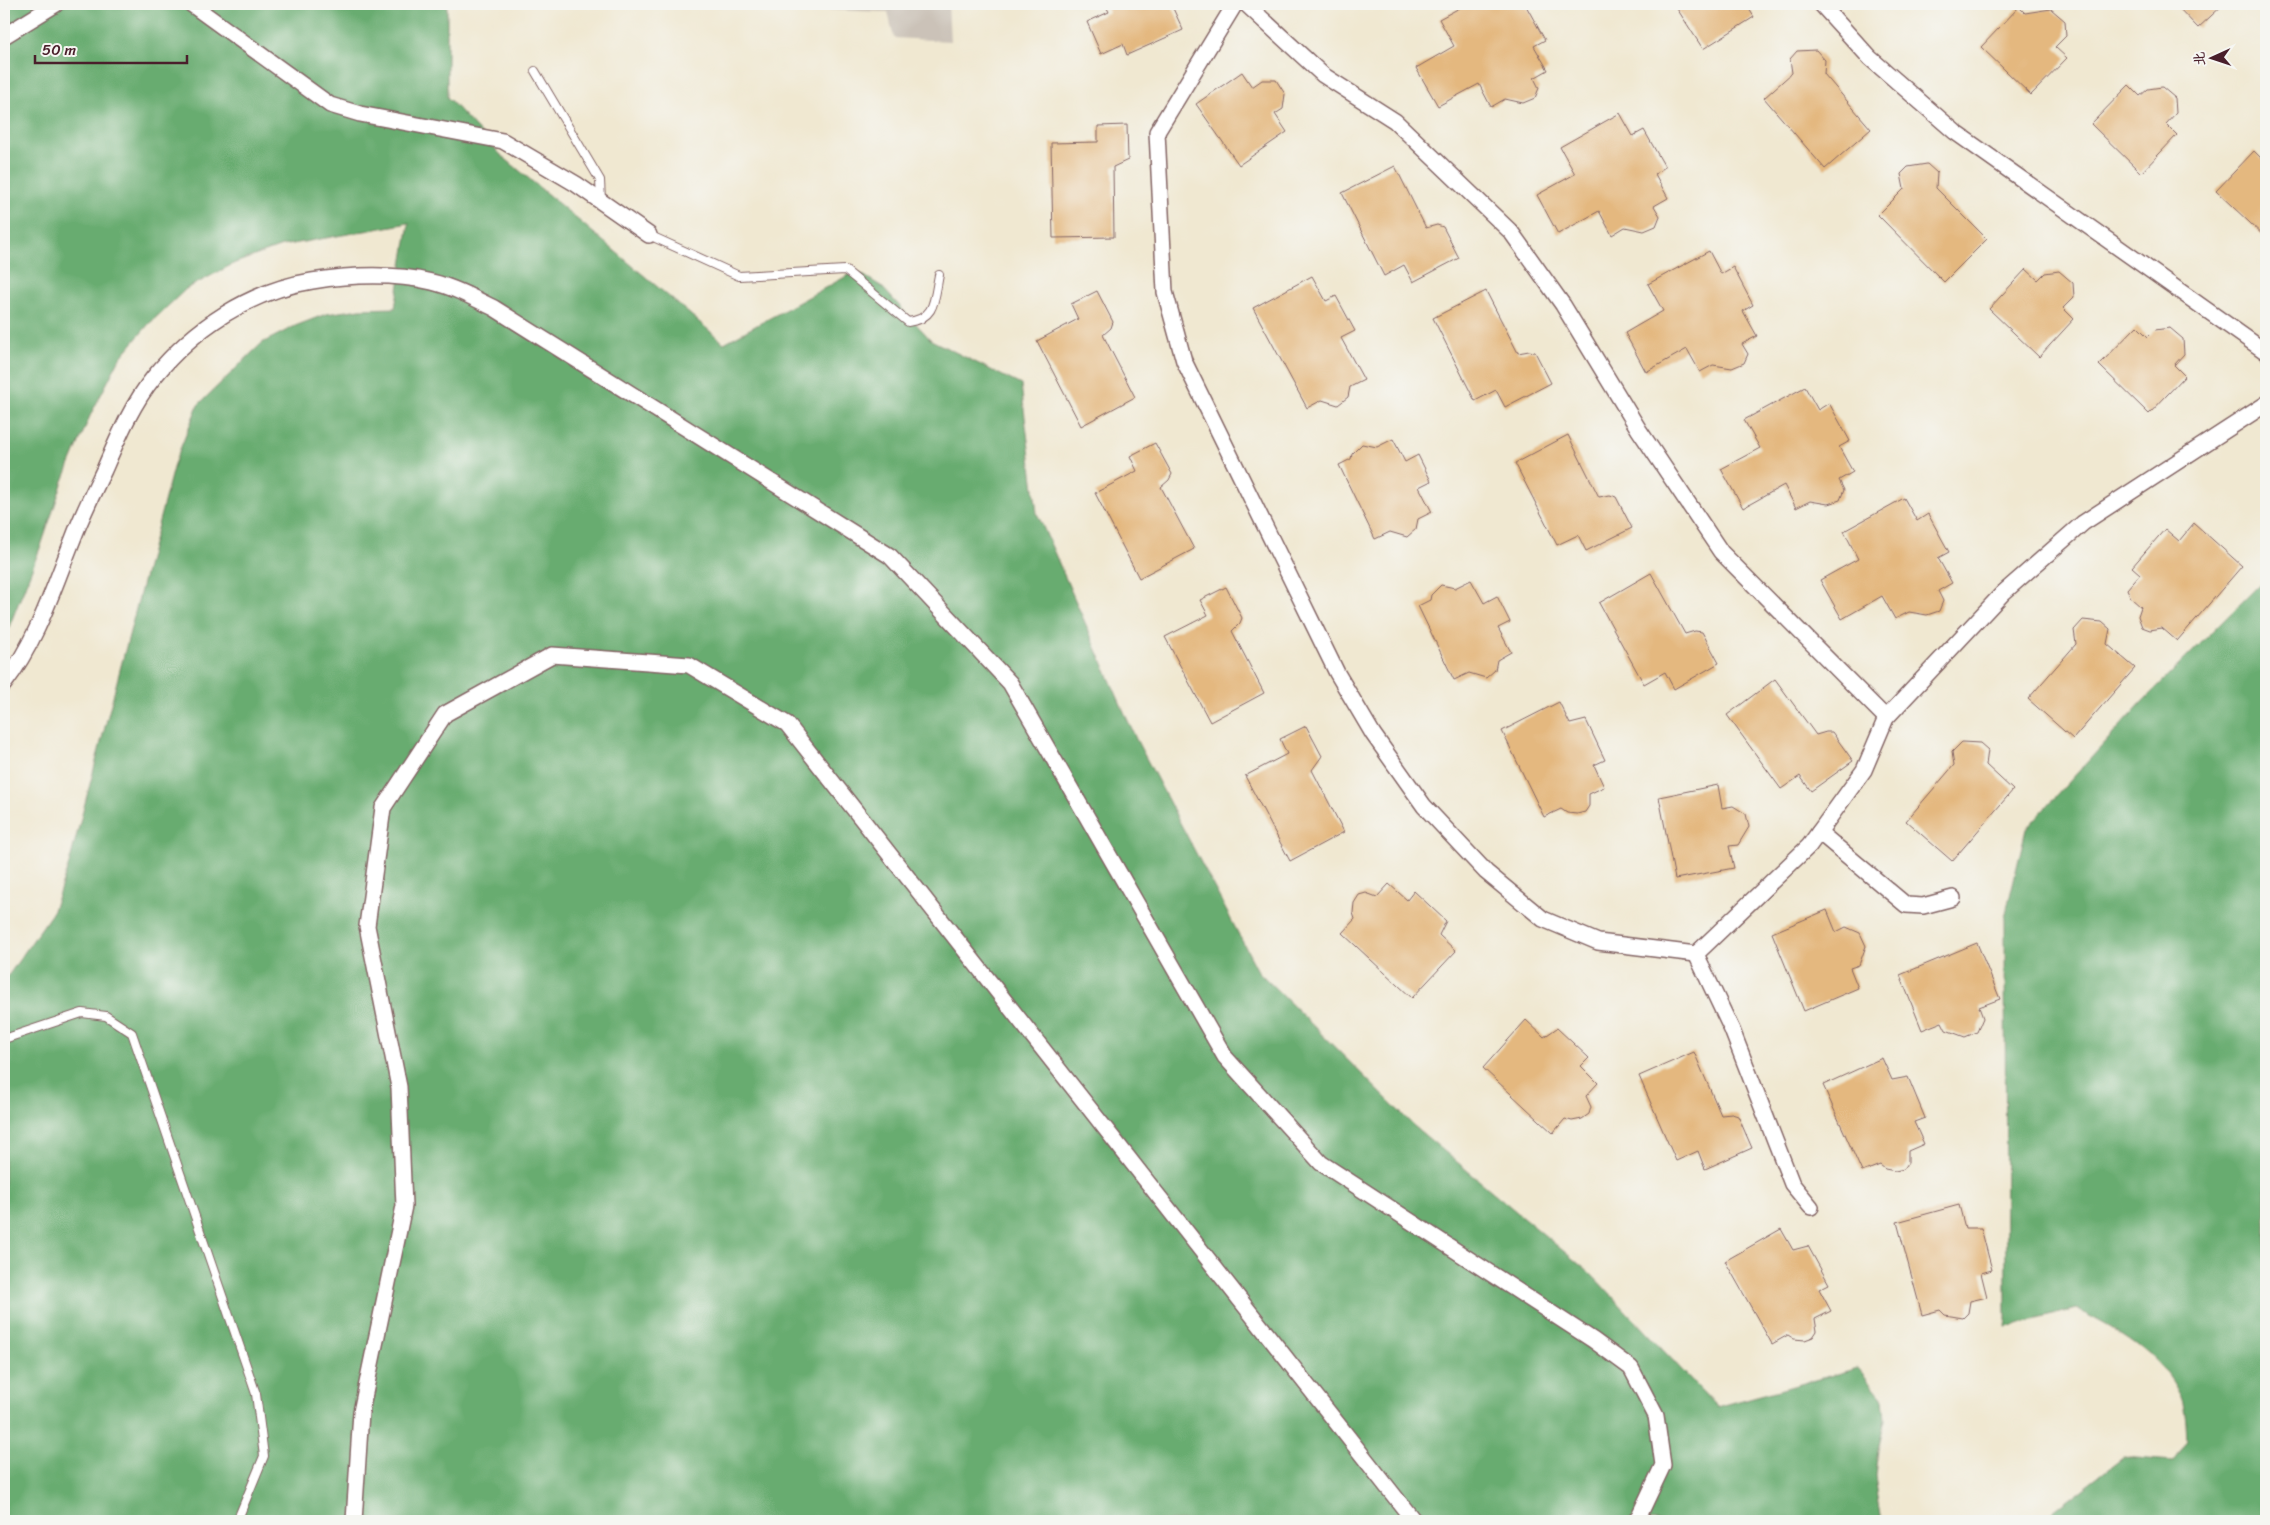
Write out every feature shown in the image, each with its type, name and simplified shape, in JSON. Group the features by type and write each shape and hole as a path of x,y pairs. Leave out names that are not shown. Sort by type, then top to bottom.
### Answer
{"street":[{"path":"4,36 56,4"},
{"path":"191,4 330,105 360,114 503,141 576,184 648,235"},
{"path":"1235,4 1157,132 1165,292 1184,361 1337,672 1373,734 1424,806 1486,872 1543,919 1598,942 1696,954"},
{"path":"1246,4 1323,75 1395,122 1512,232 1563,305 1639,430 1721,552 1886,718"},
{"path":"1821,4 1870,58 1955,132 2266,352"},
{"path":"4,684 33,639 44,616 78,527 120,433 155,377 207,327 250,298 275,289 332,278 392,277 432,282 460,292 494,308 890,556 1010,683 1225,1057 1314,1156 1321,1163 1593,1340 1631,1368 1656,1416 1663,1465 1634,1521"},
{"path":"1696,954 1809,846 1864,770 1886,718 2003,593 2083,523 2266,404"},
{"path":"352,1521 361,1412 404,1206 399,1087 367,926 383,808 445,714 552,655 689,665 787,724 1414,1521"},
{"path":"1819,832 1906,905 1923,906 1953,898"},
{"path":"1696,954 1732,1030 1792,1184 1811,1207"}],"lane":[{"path":"535,71 600,180 601,201"},
{"path":"648,235 739,276 845,270 908,322 921,320 931,311 939,275"},
{"path":"4,1039 82,1013 106,1016 132,1033 256,1394 264,1456 238,1521"}],"shaded area":[{"path":"713,4 948,4 950,41 894,38 888,12 714,6"}],"green space":[{"path":"4,4 447,4 447,97 501,155 724,343 856,271 881,286 931,340 1021,385 1037,513 1136,739 1258,971 1414,1126 1591,1274 1717,1407 1858,1368 1883,1398 1885,1419 1878,1449 1875,1477 1882,1521 4,1521 4,979 52,913 69,864 174,464 198,405 262,343 295,326 326,314 360,309 395,308 409,223 282,246 235,263 186,289 148,325 120,358 90,416 63,481 42,543 4,640"},
{"path":"2266,578 2266,1521 2040,1521 2124,1457 2173,1461 2187,1439 2183,1402 2172,1381 2150,1355 2122,1334 2076,1309 2006,1327 2005,917 2026,829 2144,700"}],"building":[{"path":"1105,4 1171,4 1183,30 1127,55 1123,44 1101,54 1087,22 1109,12"},
{"path":"1467,4 1525,4 1545,40 1534,46 1548,70 1534,78 1539,88 1535,98 1523,103 1505,99 1491,107 1479,84 1438,106 1416,68 1454,46 1439,19"},
{"path":"1674,4 1746,4 1754,17 1703,49"},
{"path":"2175,4 2224,4 2198,28"},
{"path":"2019,7 2025,13 2051,9 2065,21 2066,36 2055,47 2067,58 2031,95 1981,47"},
{"path":"1816,50 1825,60 1824,74 1871,129 1825,169 1764,98 1792,73 1790,59 1797,51"},
{"path":"1242,72 1252,87 1262,80 1276,80 1285,94 1283,109 1275,114 1287,132 1239,165 1196,104"},
{"path":"2129,85 2140,96 2148,89 2162,87 2175,98 2176,113 2166,124 2177,135 2141,173 2091,124"},
{"path":"1620,113 1633,136 1644,130 1665,167 1655,174 1668,198 1654,206 1660,216 1656,226 1644,231 1625,227 1612,235 1599,211 1558,234 1537,195 1575,174 1560,147"},
{"path":"1127,125 1128,160 1113,167 1114,237 1053,238 1051,143 1098,142 1098,126"},
{"path":"2254,151 2266,163 2266,238 2216,191"},
{"path":"1927,164 1937,173 1936,188 1987,239 1944,282 1878,215 1904,189 1901,174 1908,167"},
{"path":"1395,166 1426,228 1437,225 1443,227 1459,258 1413,282 1404,265 1384,276 1342,193"},
{"path":"1709,251 1721,274 1733,267 1753,305 1743,311 1757,336 1742,344 1748,354 1744,363 1732,368 1713,365 1700,372 1687,349 1646,372 1625,333 1663,311 1648,284"},
{"path":"2026,269 2038,280 2045,273 2059,271 2073,283 2074,297 2063,308 2074,319 2039,357 1989,309"},
{"path":"1312,276 1326,301 1336,296 1355,331 1341,338 1364,380 1350,387 1348,397 1338,405 1322,400 1307,408 1253,308"},
{"path":"1097,291 1113,322 1111,328 1103,335 1135,397 1081,426 1037,341 1078,319 1071,304"},
{"path":"1486,291 1518,353 1535,352 1551,383 1505,407 1496,390 1475,401 1433,318"},
{"path":"2137,326 2148,337 2155,330 2170,328 2183,339 2184,354 2174,365 2185,376 2149,414 2099,365"},
{"path":"1805,387 1818,410 1829,403 1850,441 1839,447 1853,472 1839,480 1844,490 1840,500 1828,504 1810,501 1796,508 1784,485 1743,508 1721,469 1760,448 1744,420"},
{"path":"1568,435 1599,497 1610,495 1616,497 1632,528 1586,551 1578,535 1557,545 1515,463"},
{"path":"1393,439 1405,462 1418,455 1431,481 1419,487 1432,512 1418,519 1416,529 1407,537 1390,532 1375,539 1339,465 1351,459 1352,454 1362,444 1377,447"},
{"path":"1155,443 1172,474 1169,480 1161,487 1194,549 1139,578 1095,493 1137,471 1130,456"},
{"path":"1904,498 1917,521 1928,514 1949,552 1938,558 1952,583 1938,591 1943,601 1939,611 1927,615 1909,612 1895,619 1882,596 1842,619 1820,580 1858,559 1844,531"},
{"path":"2194,523 2242,566 2177,641 2162,628 2150,630 2142,627 2138,616 2141,607 2131,598 2127,589 2140,574 2132,567 2165,529 2179,541"},
{"path":"1651,573 1685,634 1695,631 1702,632 1719,663 1674,689 1665,672 1644,684 1599,603"},
{"path":"1471,580 1484,603 1497,596 1510,622 1498,628 1511,652 1497,660 1495,670 1486,678 1469,673 1454,680 1418,606 1430,600 1431,595 1441,585 1455,588"},
{"path":"1226,587 1242,618 1232,631 1264,693 1210,722 1165,637 1208,615 1200,600"},
{"path":"2083,620 2102,622 2110,629 2107,644 2135,668 2073,739 2028,699 2076,644 2074,630"},
{"path":"1775,679 1816,735 1832,732 1853,761 1811,791 1800,776 1781,789 1727,715"},
{"path":"1559,702 1570,724 1586,720 1605,760 1594,765 1604,787 1589,794 1589,806 1585,812 1577,814 1567,813 1561,809 1544,817 1502,731"},
{"path":"1306,726 1322,756 1312,770 1344,832 1290,861 1245,776 1287,754 1280,739"},
{"path":"1962,742 1980,743 1988,750 1986,765 2013,790 1952,861 1906,821 1954,765 1952,752"},
{"path":"1718,785 1722,808 1733,806 1746,814 1749,827 1738,845 1729,846 1734,868 1675,879 1659,797"},
{"path":"1389,884 1407,900 1414,891 1446,921 1439,935 1456,951 1412,998 1342,933 1355,919 1353,913 1354,903 1359,895 1366,893 1377,897"},
{"path":"1827,910 1836,932 1846,927 1860,933 1866,946 1859,965 1850,968 1858,988 1804,1011 1772,933"},
{"path":"1977,943 2000,999 1979,1007 1983,1018 1977,1032 1965,1037 1946,1030 1942,1022 1922,1030 1900,975"},
{"path":"1526,1020 1544,1037 1557,1028 1589,1058 1581,1066 1598,1083 1586,1096 1591,1107 1589,1114 1582,1119 1572,1121 1565,1119 1553,1133 1483,1068"},
{"path":"1694,1052 1721,1115 1732,1114 1738,1116 1752,1148 1705,1169 1698,1151 1676,1161 1639,1076"},
{"path":"1882,1058 1892,1080 1908,1077 1925,1118 1914,1122 1924,1144 1908,1151 1908,1163 1904,1169 1895,1171 1885,1169 1880,1165 1862,1172 1823,1085"},
{"path":"1959,1205 1965,1228 1981,1228 1992,1270 1981,1273 1987,1297 1970,1301 1968,1313 1963,1318 1945,1315 1940,1310 1922,1315 1897,1222"},
{"path":"1781,1229 1793,1250 1808,1246 1829,1284 1819,1289 1831,1311 1815,1319 1817,1331 1813,1337 1805,1340 1794,1339 1788,1335 1772,1344 1725,1261"}]}
